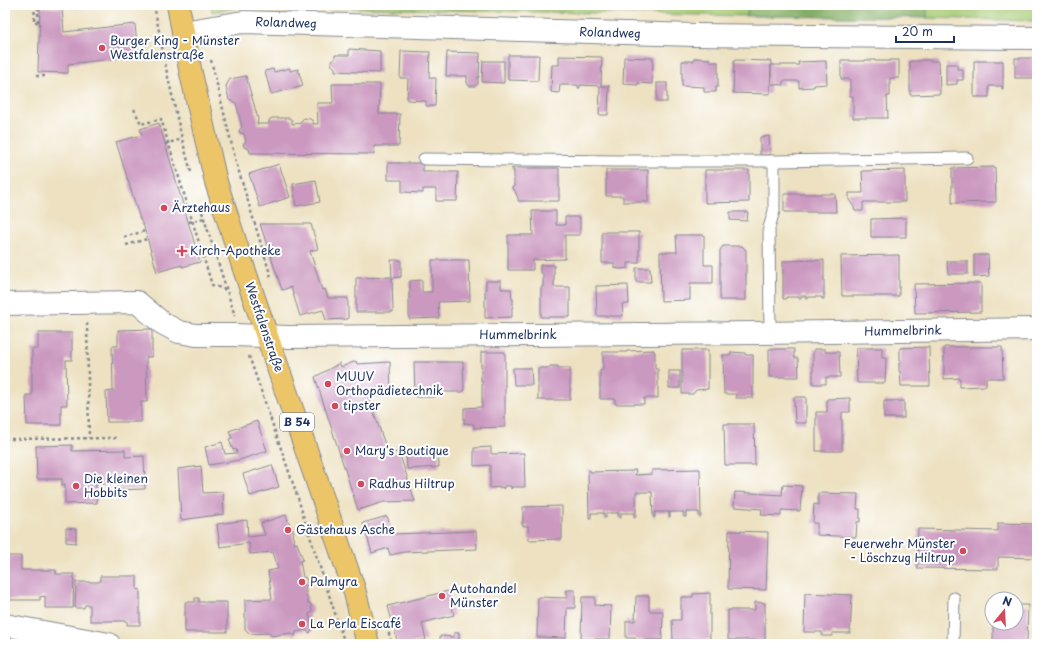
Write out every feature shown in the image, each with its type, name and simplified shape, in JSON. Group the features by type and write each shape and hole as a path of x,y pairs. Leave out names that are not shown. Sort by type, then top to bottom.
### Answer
{"main road":[{"name":"Westfalenstraße","path":"178,5 190,69 216,182 244,269 354,589 368,644"}],"street":[{"name":"Rolandweg","path":"183,32 243,22 695,35 1037,38"},
{"name":"Hummelbrink","path":"5,304 136,302 162,323 179,332 196,335 234,334 267,336 770,333 1037,329"},
{"path":"5,625 109,644"}],"lane":[{"path":"424,159 774,161 967,158"},
{"path":"770,333 769,228 774,211 774,161"},
{"path":"953,644 954,598"}],"path":[{"path":"35,5 34,22 38,22 38,9 40,9"},
{"path":"36,76 45,76"},
{"path":"134,109 141,124 161,119 167,144 179,176 212,285 227,290"},
{"path":"167,144 182,139"},
{"path":"175,178 179,176"},
{"path":"189,222 204,218"},
{"path":"124,237 145,231"},
{"path":"126,244 147,239"},
{"path":"86,303 89,438"},
{"path":"5,439 118,438"}],"green space":[{"path":"211,5 748,5 747,16 246,6 212,12"},
{"path":"748,5 927,5 927,18 747,16"},
{"path":"927,5 1037,5 1037,21 926,18"}],"building":[{"path":"40,7 62,8 64,32 135,24 138,56 68,64 68,73 38,72"},
{"path":"349,49 380,51 380,73 335,71 331,61 335,59 335,55 349,55"},
{"path":"401,51 430,52 429,78 436,78 435,106 426,106 426,101 407,100 408,78 400,78"},
{"path":"447,52 480,53 478,84 475,86 469,86 467,83 467,76 446,76"},
{"path":"508,55 539,55 538,81 508,80"},
{"path":"559,56 602,57 601,86 609,86 608,115 599,115 600,86 580,85 580,88 578,88 578,85 560,85 559,93 551,92 552,65 559,65"},
{"path":"624,57 653,58 652,84 623,84"},
{"path":"694,58 710,59 710,62 718,62 718,87 716,87 716,92 704,92 704,87 682,86 682,61 694,61"},
{"path":"1015,58 1037,58 1037,78 1015,78"},
{"path":"734,60 771,61 770,94 733,93"},
{"path":"841,60 899,60 899,78 890,78 890,96 887,96 888,118 853,118 853,96 850,96 850,79 841,79"},
{"path":"483,61 504,61 504,83 482,82"},
{"path":"826,61 827,84 799,88 799,81 783,81 783,85 771,84 771,65 799,65 798,62"},
{"path":"910,61 939,61 940,94 910,95"},
{"path":"974,61 1003,61 1003,89 1002,86 989,86 989,97 974,97"},
{"path":"946,64 957,64 957,69 963,69 963,80 957,80 957,84 946,85"},
{"path":"290,68 290,71 298,69 303,86 271,94 265,71 273,69 274,72"},
{"path":"246,76 258,119 257,124 269,124 269,120 272,118 289,118 292,120 292,124 301,123 304,118 313,121 313,124 318,124 317,103 333,103 332,84 380,84 379,114 400,114 399,146 374,146 374,154 250,153 249,149 244,147 243,144 246,141 244,134 240,133 239,130 242,127 236,103 229,100 226,86 230,79"},
{"path":"657,83 667,83 667,102 657,102"},
{"name":"Ärztehaus","path":"159,123 200,262 157,272 116,142 142,135 140,129"},
{"path":"769,136 770,155 760,155 760,137"},
{"path":"388,163 423,163 423,172 458,172 457,201 436,201 436,189 423,189 423,193 402,192 402,180 388,180"},
{"path":"279,164 290,197 260,207 249,174"},
{"path":"995,167 996,202 952,203 952,168"},
{"path":"512,168 559,168 559,201 518,201 514,189 512,189 512,187 514,187 514,170 512,170"},
{"path":"606,170 648,170 648,202 623,202 623,196 606,196"},
{"path":"705,170 749,170 749,202 705,203"},
{"path":"905,170 905,202 863,202 863,211 855,211 849,200 849,193 863,193 862,171"},
{"path":"316,180 320,202 296,206 293,184"},
{"path":"784,194 835,194 836,212 784,212"},
{"path":"532,211 556,211 556,225 565,225 565,217 580,217 580,235 565,235 565,259 533,260 533,270 508,270 508,235 533,235"},
{"path":"730,212 748,212 747,221 730,220"},
{"path":"906,218 906,237 871,237 871,219"},
{"path":"260,224 311,224 318,249 310,251 322,290 325,289 328,298 348,298 348,319 326,320 323,310 300,316 291,287 282,290"},
{"path":"602,232 639,232 639,263 628,263 628,268 621,269 614,268 614,263 602,263"},
{"path":"676,235 704,235 704,265 713,265 713,283 690,283 690,300 661,301 660,252 677,252"},
{"path":"723,246 742,246 746,250 746,300 720,300 720,250"},
{"path":"899,255 899,296 842,296 841,256"},
{"path":"974,255 988,255 989,276 974,277"},
{"path":"391,260 401,260 401,277 392,278 393,312 356,312 356,278 392,277"},
{"path":"432,260 469,260 470,301 438,302 439,318 409,319 410,281 422,280 422,292 432,292"},
{"path":"824,260 824,299 822,299 822,297 808,297 808,299 806,299 806,296 801,296 801,299 799,299 799,297 786,297 786,299 783,299 783,261"},
{"path":"947,261 968,261 968,274 948,274"},
{"path":"540,265 554,265 554,287 570,287 570,317 541,317 541,287 543,287 543,273 540,273"},
{"path":"636,268 650,268 651,282 636,282"},
{"path":"486,281 501,281 501,289 511,289 513,299 512,317 485,318"},
{"path":"981,283 981,312 915,313 914,284"},
{"path":"628,285 629,304 622,304 623,316 597,316 596,286"},
{"path":"152,329 152,357 146,357 147,402 141,402 141,422 107,422 106,392 113,391 112,346 118,346 118,330"},
{"path":"38,333 72,333 72,360 66,360 67,405 61,405 61,425 27,425 26,395 32,395 32,349 38,349"},
{"path":"929,347 930,386 901,386 899,371 900,348"},
{"path":"944,347 1002,347 1003,378 986,378 986,386 960,387 960,378 944,379"},
{"path":"856,348 882,348 882,358 886,358 885,383 857,383"},
{"path":"769,349 794,349 794,358 798,358 799,377 769,377"},
{"path":"814,349 825,349 825,352 839,352 840,377 826,377 826,384 813,384"},
{"path":"654,350 655,369 658,369 658,398 644,398 644,404 615,404 615,399 600,399 600,370 603,370 603,352"},
{"path":"682,350 708,350 708,389 696,390 693,394 682,394"},
{"path":"481,352 505,352 505,427 474,428 474,424 464,423 464,408 482,407"},
{"path":"731,352 753,355 753,398 736,398 736,394 724,394 723,355 731,355"},
{"path":"356,361 357,364 390,362 391,395 374,396 373,391 367,393 388,453 399,452 415,501 384,502 358,510 315,377 340,363 341,367"},
{"path":"414,362 463,362 463,392 435,392 435,397 415,397"},
{"path":"550,366 570,368 570,400 538,400 538,368 550,368"},
{"path":"513,368 531,368 532,385 514,385"},
{"path":"669,371 680,371 680,388 669,388"},
{"path":"794,397 806,397 806,423 795,423"},
{"path":"850,398 850,412 842,412 842,451 816,451 816,412 827,412 827,399"},
{"path":"884,401 904,401 904,418 884,418"},
{"path":"257,421 267,451 239,460 209,465 205,447 222,442 225,454 237,453 236,449 233,450 229,439 232,438 229,431"},
{"path":"724,424 754,424 755,465 725,465"},
{"path":"72,445 72,451 125,450 125,457 144,456 145,489 115,490 115,484 96,484 97,503 65,504 65,484 62,485 62,479 37,479 36,446"},
{"path":"491,447 491,454 524,453 525,487 512,487 511,489 511,486 504,486 503,489 503,487 490,488 490,465 474,466 474,448"},
{"path":"438,450 439,467 407,469 406,452"},
{"path":"272,465 279,487 250,496 243,474"},
{"path":"201,466 203,493 223,492 224,514 181,520 178,469"},
{"path":"700,469 701,517 699,517 699,512 686,512 686,517 684,517 684,512 670,512 669,517 669,512 655,512 655,517 653,517 652,492 636,492 636,517 634,518 634,513 621,513 621,518 619,518 619,513 606,513 606,518 604,518 604,513 591,513 591,518 589,518 588,470 590,470 590,472 636,470 635,475 652,474 652,470"},
{"path":"783,485 802,486 800,511 781,510 781,516 761,515 762,509 734,507 735,492 782,495"},
{"path":"818,493 858,494 857,509 860,509 860,522 857,522 856,537 817,535 817,523 813,523 814,504 818,505"},
{"path":"562,506 562,539 529,540 528,526 522,525 523,507"},
{"path":"286,515 294,533 292,534 295,544 297,543 303,560 300,561 303,577 306,578 308,585 305,586 308,603 311,604 312,611 309,614 312,629 310,633 306,630 296,632 295,636 291,633 272,636 269,633 250,634 245,629 245,600 272,599 268,571 278,569 273,552 250,554 249,543 220,547 217,524 247,520 248,537 265,535 261,523"},
{"path":"387,516 393,534 476,531 477,549 404,552 390,555 388,548 372,553 363,523"},
{"path":"998,523 1037,524 1037,558 998,557 998,569 917,568 918,529 998,531"},
{"path":"66,528 76,529 76,543 66,542"},
{"path":"729,531 768,532 766,590 728,589"},
{"path":"5,556 21,556 21,570 56,570 56,574 74,574 73,608 45,608 45,596 40,597 40,600 5,600"},
{"path":"100,576 137,576 137,590 140,589 140,625 127,625 127,621 90,621 90,605 85,605 84,608 75,608 76,582 100,582"},
{"path":"567,590 575,590 575,608 567,608 566,638 537,637 538,597 567,598"},
{"path":"448,591 454,615 422,623 426,640 408,644 398,644 388,606"},
{"path":"710,593 710,640 673,640 672,620 681,620 681,597 693,597 693,594"},
{"path":"805,593 852,595 850,633 832,633 832,636 822,636 822,632 804,632"},
{"path":"636,596 649,596 649,611 663,611 662,640 635,640 635,638 626,638 626,621 635,621"},
{"path":"582,597 595,597 595,605 611,606 610,639 581,639"},
{"path":"195,598 199,598 199,602 227,602 227,632 185,632 185,602 195,602"},
{"path":"755,602 765,603 765,640 728,640 728,610 755,610"},
{"path":"1024,605 1028,605 1027,643 993,643 993,631 1024,631"},
{"path":"454,633 459,633 459,644 440,644 440,636 454,637"}],"place":[{"name":"Burger King - Münster Westfalenstraße","path":"102,48"},
{"name":"Ärztehaus","path":"164,208"},
{"name":"Kirch-Apotheke","path":"182,251"},
{"name":"MUUV Orthopädietechnik","path":"328,384"},
{"name":"tipster","path":"335,406"},
{"name":"Mary's Boutique","path":"347,451"},
{"name":"Radhus Hiltrup","path":"361,484"},
{"name":"Die kleinen Hobbits","path":"76,486"},
{"name":"Gästehaus Asche","path":"288,530"},
{"name":"Feuerwehr Münster - Löschzug Hiltrup","path":"963,551"},
{"name":"Palmyra","path":"302,582"},
{"name":"Autohandel Münster","path":"442,596"},
{"name":"La Perla Eiscafé","path":"302,624"}]}
